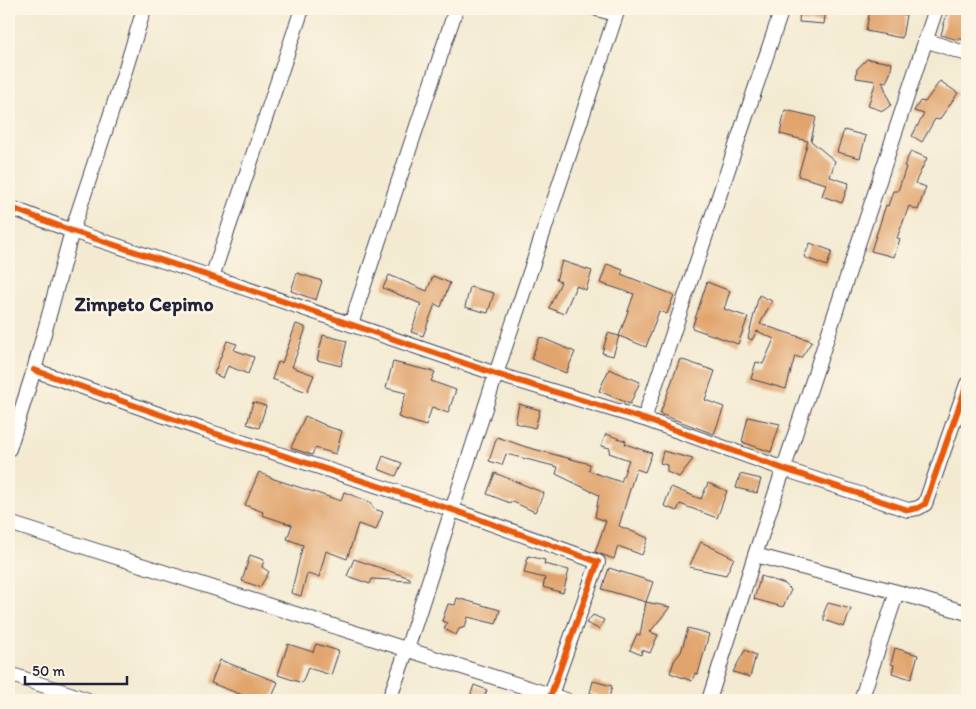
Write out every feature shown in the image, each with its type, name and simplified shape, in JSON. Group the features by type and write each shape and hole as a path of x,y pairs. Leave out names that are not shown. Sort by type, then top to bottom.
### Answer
{"street":[{"path":"9,449 34,370 72,231 144,9"},
{"path":"212,277 302,9"},
{"path":"351,324 456,9"},
{"path":"389,700 408,649 496,374 617,12 597,9"},
{"path":"644,419 782,9"},
{"path":"709,700 755,555 936,9"},
{"path":"925,40 967,54"},
{"path":"9,207 72,231 496,374 644,419 784,469 908,510 925,504 935,480 967,384"},
{"path":"34,370 201,429 453,510 598,562 550,698"},
{"path":"9,523 408,649 550,698 566,700"},
{"path":"755,555 897,592 967,613"},
{"path":"861,700 897,592"},
{"path":"9,674 88,700"}],"building":[{"path":"800,9 826,9 824,24 799,22"},
{"path":"870,9 906,15 902,38 866,31"},
{"path":"948,9 967,9 967,41 941,35"},
{"path":"867,59 892,63 886,82 882,81 891,105 883,111 868,106 876,81 856,78 857,69"},
{"path":"940,81 958,93 939,120 935,119 922,142 912,136 924,114 914,111 920,101 925,102"},
{"path":"785,110 816,117 811,141 835,161 830,177 849,183 842,203 822,196 826,184 798,176 808,141 780,134"},
{"path":"844,130 866,136 860,158 837,152"},
{"path":"911,151 927,158 915,183 926,187 918,210 909,206 897,238 900,239 894,257 871,251 886,205 888,206 893,191 898,191 906,167 904,166"},
{"path":"810,243 832,251 827,266 804,257"},
{"path":"562,261 592,271 586,290 576,286 564,314 549,308 561,282 556,280"},
{"path":"607,264 623,270 621,274 674,295 667,314 659,311 646,347 619,336 634,294 600,283"},
{"path":"297,273 322,281 316,300 291,291"},
{"path":"389,275 427,291 433,276 450,283 441,307 435,304 423,336 411,332 421,304 383,288"},
{"path":"707,282 730,291 724,309 748,317 738,344 692,328"},
{"path":"470,287 494,293 488,313 465,307"},
{"path":"759,295 772,301 760,324 812,341 801,358 795,356 786,389 751,379 756,362 763,364 774,339 757,331 752,340 748,338"},
{"path":"296,324 305,327 305,331 292,367 314,375 307,392 272,379 278,362 282,363"},
{"path":"608,333 619,336 613,356 602,353"},
{"path":"323,335 347,341 341,366 317,360"},
{"path":"540,337 575,352 566,373 531,359"},
{"path":"227,341 237,344 234,350 254,357 248,374 228,366 223,378 214,374"},
{"path":"680,359 715,371 705,400 724,407 714,434 660,414"},
{"path":"393,362 435,372 431,381 456,390 448,413 432,407 426,426 398,417 406,393 386,388"},
{"path":"609,369 640,382 630,404 599,391"},
{"path":"253,402 266,406 259,428 247,424"},
{"path":"519,404 540,410 535,428 515,423"},
{"path":"305,416 325,426 342,431 336,454 315,448 312,455 291,448"},
{"path":"748,417 780,424 771,452 742,442"},
{"path":"606,434 626,441 625,444 652,453 645,472 636,469 619,526 648,538 642,555 618,546 614,559 595,552 606,521 595,517 599,495 556,474 558,467 506,454 502,465 489,461 497,437 526,447 590,464 589,471 621,482 629,460 609,453 610,448 601,446"},
{"path":"663,451 693,459 679,477 667,472 667,465 660,463"},
{"path":"383,456 402,463 396,476 378,469"},
{"path":"259,472 274,479 341,501 344,492 370,502 374,509 383,512 376,530 358,524 347,559 326,551 319,577 307,574 301,596 291,593 303,545 287,539 292,525 262,515 263,512 245,505"},
{"path":"495,473 544,493 535,512 511,501 510,503 487,494"},
{"path":"740,474 761,479 757,493 736,488"},
{"path":"708,483 727,491 717,518 680,504 677,511 664,506 671,487 701,499"},
{"path":"701,542 734,558 726,575 689,567"},
{"path":"250,555 264,560 262,567 269,572 260,587 242,581"},
{"path":"528,556 545,560 544,564 569,570 563,593 543,587 545,578 524,573"},
{"path":"354,559 410,578 410,581 372,579 370,584 347,576"},
{"path":"609,568 653,582 646,602 602,589"},
{"path":"761,576 785,584 791,590 783,607 754,599"},
{"path":"457,598 500,610 496,624 468,617 465,627 459,629 456,635 444,629 447,623 442,621 448,604 455,605"},
{"path":"646,602 670,607 650,632 658,635 650,653 642,650 641,655 630,650 637,634 640,635"},
{"path":"828,603 851,609 844,627 824,620 824,612"},
{"path":"593,615 604,620 599,629 586,623"},
{"path":"688,628 709,634 698,674 695,673 692,681 670,673 674,661 681,652"},
{"path":"288,644 313,652 316,644 339,651 331,675 308,668 302,683 278,675"},
{"path":"895,648 918,655 911,679 892,673 894,665 891,664"},
{"path":"745,650 756,655 750,677 733,672"},
{"path":"220,660 278,682 271,700 255,700 211,683"},
{"path":"593,681 612,686 609,698 590,693"},
{"path":"474,685 487,690 483,700 469,700"}],"cycle path":[{"path":"9,207 72,231 496,374 644,419 784,469 908,510 925,504 967,384"},
{"path":"34,370 201,429 453,510 598,562 549,700"}],"district":[{"name":"Zimpeto Cepimo","path":"144,304"}]}
